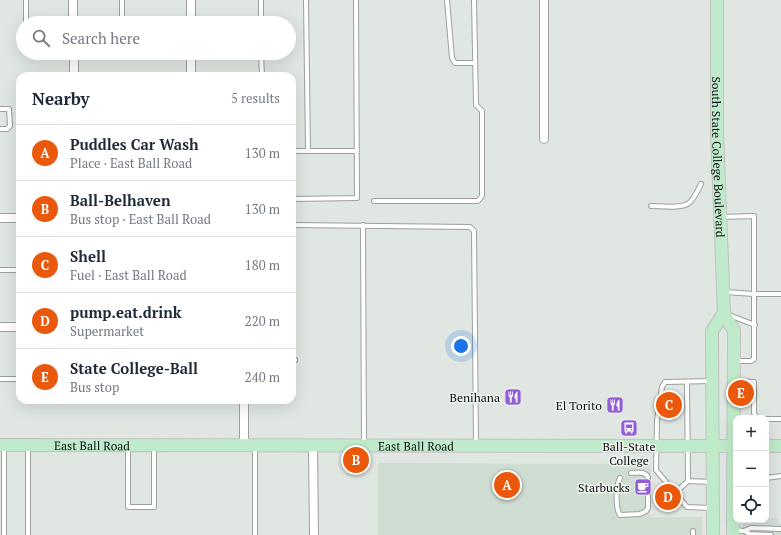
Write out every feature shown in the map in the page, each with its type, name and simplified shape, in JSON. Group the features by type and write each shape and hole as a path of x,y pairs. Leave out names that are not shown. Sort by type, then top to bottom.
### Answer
{"main road":[{"name":"South State College Boulevard","path":"717,0 717,133 724,313 734,331 735,415"},
{"path":"713,535 712,331 724,313"},
{"name":"East Ball Road","path":"2,445 733,446"},
{"path":"769,446 781,446"}],"street":[{"path":"73,0 74,16"},
{"path":"191,0 191,16"},
{"path":"544,0 544,139"},
{"path":"74,60 74,72"},
{"path":"191,60 191,72"},
{"path":"0,218 16,218"},
{"path":"0,327 16,327"},
{"path":"245,404 250,445"},
{"path":"313,446 314,535"}],"lane":[{"path":"26,0 26,16"},
{"path":"122,0 122,16"},
{"path":"261,0 261,16"},
{"path":"306,0 308,151"},
{"path":"296,199 356,198 356,0"},
{"path":"447,0 452,58 455,63 474,63"},
{"path":"374,201 478,201 482,196 483,125 482,111 476,105 474,0"},
{"path":"261,60 262,72"},
{"path":"0,109 9,109 10,126 7,129 0,129"},
{"path":"296,151 356,150"},
{"path":"652,206 683,206 688,204 692,201 701,184"},
{"path":"721,217 754,216 754,359 751,361 734,361"},
{"path":"296,225 470,226 474,231 476,446"},
{"path":"363,225 364,446"},
{"path":"0,270 16,270"},
{"path":"724,292 781,294"},
{"path":"724,313 754,325"},
{"path":"0,379 16,378"},
{"path":"712,381 665,382 662,387 657,420 656,470 687,507 713,508"},
{"path":"734,381 754,382 755,415"},
{"path":"687,382 688,481"},
{"path":"769,419 781,419"},
{"path":"2,445 4,535"},
{"path":"28,445 28,535"},
{"path":"128,445 128,507 154,507 154,445"},
{"path":"250,445 255,535"},
{"path":"620,478 617,483 618,510 620,515 640,514 646,512 648,508 647,474 631,473"},
{"path":"769,478 781,476"},
{"path":"675,493 688,481 712,482"},
{"path":"736,532 751,528 781,529"},
{"path":"736,532 770,535"}],"shaded area":[{"path":"378,463 650,464 650,517 702,517 702,535 378,535"},
{"path":"769,518 778,518 778,523 781,523 781,535 742,535 742,523 769,523"}],"place":[{"name":"State College-Ball","path":"741,393"},
{"name":"Benihana","path":"513,397"},
{"name":"El Torito","path":"615,405"},
{"name":"Shell","path":"669,405"},
{"name":"Ball-State College","path":"629,428"},
{"name":"Ball-Belhaven","path":"356,460"},
{"name":"Puddles Car Wash","path":"507,485"},
{"name":"Starbucks","path":"643,487"},
{"name":"pump.eat.drink","path":"668,497"}]}
